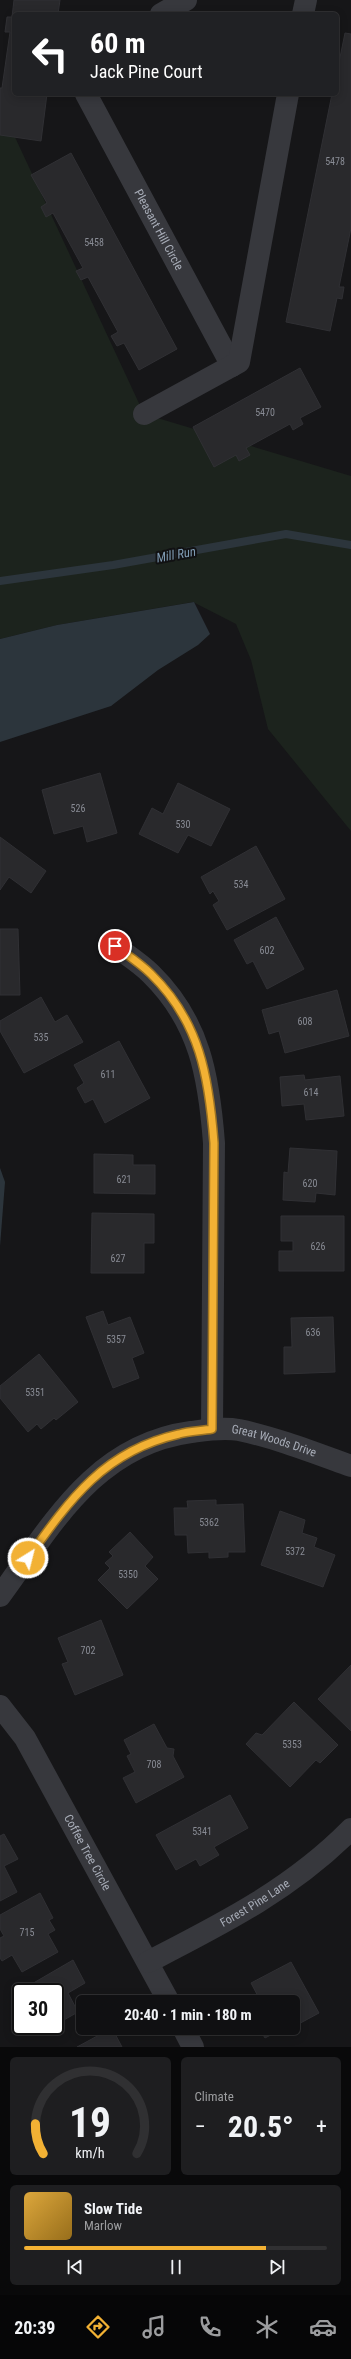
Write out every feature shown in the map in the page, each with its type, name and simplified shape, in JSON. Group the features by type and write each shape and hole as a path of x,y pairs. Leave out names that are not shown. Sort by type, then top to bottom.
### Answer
{"street":[{"path":"165,12 186,0"},
{"path":"303,12 306,0"},
{"name":"Pleasant Hill Circle","path":"87,96 232,366"},
{"path":"144,414 239,362 288,96"},
{"path":"115,946 150,973 171,996 193,1032 205,1071 212,1113 214,1143 212,1429"},
{"name":"Great Woods Drive","path":"0,1596 74,1496 100,1472 124,1455 150,1443 180,1434 212,1429 238,1430 351,1466"},
{"name":"Coffee Tree Circle","path":"0,1706 25,1738 165,1995"},
{"name":"Forest Pine Lane","path":"148,1962 281,1889 323,1856 351,1829"},
{"path":"187,2035 193,2047"}],"shaded area":[{"path":"0,105 144,414 351,476 351,831 268,729 251,660 236,624 193,602 57,625 0,639"},
{"path":"194,602 210,634 198,645 158,670 111,706 0,742 0,639 57,625"},
{"path":"0,1168 5,1182 0,1246"}],"building":[{"path":"14,0 60,0 58,12 13,12"},
{"path":"7,17 12,17 12,96 47,96 41,141 0,135 0,88 2,88 10,32 5,32"},
{"path":"345,33 351,34 351,228 339,287 344,287 342,299 337,298 330,331 286,322 332,96 339,96 339,62"},
{"path":"71,153 177,349 139,370 124,343 117,346 111,336 118,332 88,277 81,280 76,271 83,268 53,213 46,217 41,207 47,203 31,175"},
{"path":"300,368 321,407 300,418 303,424 293,430 290,424 246,448 250,455 239,461 236,455 214,467 193,427"},
{"path":"100,773 117,833 87,842 83,826 54,834 42,790"},
{"path":"178,783 230,809 211,846 188,835 178,853 139,834 152,808 163,814"},
{"path":"0,837 46,871 31,893 9,877 0,890"},
{"path":"256,846 285,899 227,930 213,905 219,901 213,891 210,894 201,877"},
{"path":"276,917 304,969 267,989 253,961 247,964 234,940"},
{"path":"0,929 18,929 20,995 0,995"},
{"path":"337,990 349,1036 285,1053 279,1031 269,1034 262,1010"},
{"path":"41,997 55,1022 67,1015 83,1042 24,1073 0,1031 0,1021"},
{"path":"119,1041 150,1098 105,1123 93,1099 85,1103 77,1088 84,1083 74,1065"},
{"path":"304,1075 305,1080 340,1076 344,1116 306,1120 304,1104 282,1106 280,1077"},
{"path":"290,1148 337,1151 335,1195 316,1193 315,1202 283,1200 284,1172 288,1173"},
{"path":"94,1154 133,1155 133,1165 155,1165 155,1194 94,1193"},
{"path":"92,1213 154,1214 154,1243 144,1243 144,1273 91,1273"},
{"path":"281,1216 344,1216 344,1271 279,1271 279,1251 293,1251 293,1241 281,1241"},
{"path":"103,1311 108,1325 130,1317 144,1353 132,1358 139,1378 113,1388 86,1317"},
{"path":"333,1317 335,1372 284,1374 284,1347 292,1347 291,1318"},
{"path":"39,1354 78,1402 56,1420 54,1418 41,1429 37,1424 28,1432 0,1398 0,1386"},
{"path":"216,1500 216,1505 243,1504 245,1552 228,1552 228,1557 209,1558 209,1552 188,1553 187,1535 175,1535 174,1508 188,1508 187,1501"},
{"path":"280,1511 305,1520 302,1533 317,1538 314,1547 335,1555 323,1587 261,1565"},
{"path":"130,1532 153,1557 145,1566 158,1579 127,1609 98,1580 110,1568 105,1563 113,1556 109,1552"},
{"path":"101,1620 123,1675 75,1695 62,1664 68,1662 58,1638"},
{"path":"351,1665 351,1731 318,1699"},
{"path":"294,1702 338,1745 320,1763 316,1760 290,1787 246,1744 256,1733 262,1735"},
{"path":"154,1724 167,1748 174,1749 173,1756 184,1777 136,1803 123,1778 135,1772 127,1756 131,1754 124,1740"},
{"path":"230,1795 248,1828 214,1847 219,1855 200,1866 196,1859 176,1870 156,1835"},
{"path":"4,1834 18,1859 4,1866 17,1892 0,1901 0,1836"},
{"path":"40,1893 53,1918 49,1920 55,1930 48,1934 58,1952 22,1972 12,1955 2,1961 0,1958 0,1938 4,1936 0,1929 0,1915"},
{"path":"73,1960 85,1983 68,1993 76,2008 76,2013 64,2020 64,1983 33,1983"},
{"path":"291,1962 319,2013 300,2023 300,1995 257,1995 251,1983"},
{"path":"99,2035 116,2035 122,2047 77,2047"},
{"path":"263,2035 271,2035 265,2038"}],"waterway":[{"name":"Mill Run","path":"0,581 113,565 286,534 351,545"}],"route":[{"path":"28,1558 74,1496 88,1481 110,1463 137,1448 150,1443 180,1434 212,1429 214,1143 212,1113 205,1071 198,1044 193,1032 171,996 145,968 115,946"}]}
